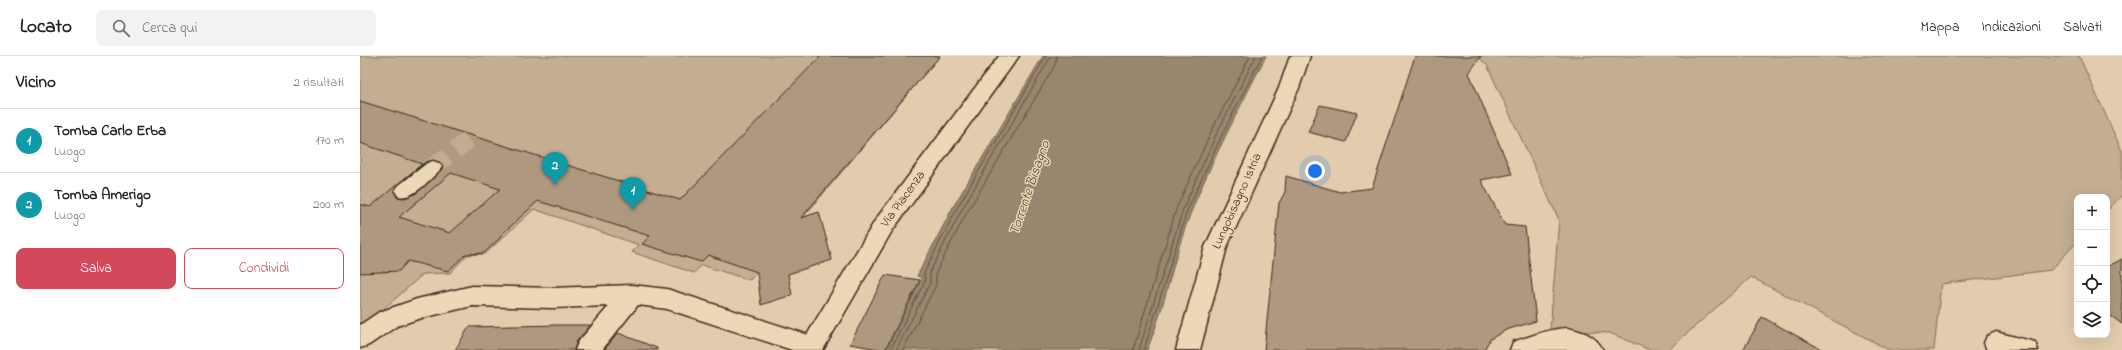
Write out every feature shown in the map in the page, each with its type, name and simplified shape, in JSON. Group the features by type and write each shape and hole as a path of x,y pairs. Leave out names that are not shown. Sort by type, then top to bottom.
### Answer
{"main road":[{"name":"Via Piacenza","path":"811,348 884,225 1009,56"},
{"name":"Lungobisagno Istria","path":"1188,350 1216,247 1236,200 1289,88 1300,56"},
{"path":"1289,88 1308,56"},
{"path":"360,338 388,319 472,296 552,298 632,295 667,299 811,348"},
{"path":"586,350 632,295"},
{"path":"1522,350 1541,342 1569,337 1591,350"},
{"path":"1996,343 2026,350"}],"street":[{"path":"404,192 433,168"}],"shaded area":[{"path":"360,56 940,56 750,280 701,265 694,273 632,252 639,245 534,209 485,254 467,255 450,273 423,274 360,330"},
{"path":"1477,56 2079,56 2122,151 2122,195 2110,208 2110,194 2074,194 2074,245 2051,270 1941,284 1934,350 1889,350 1751,277 1668,350 1650,350 1610,333 1550,330 1559,220 1487,65"}],"water":[{"name":"Torrente Bisagno","path":"1043,56 1266,56 1199,192 1179,246 1154,333 1147,350 886,350 922,278 917,276 953,207"}],"building":[{"path":"821,56 940,56 801,218 819,212 832,260 788,274 792,295 761,305 757,272 708,255 701,262 642,244 650,236 538,201 484,253 466,254 448,271 408,261 399,271 360,273 360,204 370,207 422,164 360,143 360,101 680,200","holes":["433,160 439,162 443,166 440,172 415,194 404,198 397,197 394,190 397,185 426,162","451,173 500,189 450,233 399,217"]},
{"path":"1415,56 1481,56 1469,73 1512,174 1481,180 1505,225 1525,227 1536,321 1506,330 1490,339 1484,350 1264,350 1279,203 1285,192 1286,176 1340,192 1372,188"},
{"path":"1320,105 1357,113 1346,142 1308,132"},
{"path":"2122,259 2122,324 2110,315 2110,265"},
{"path":"885,275 920,280 885,350 850,344"},
{"path":"1762,317 1823,350 1743,350"},
{"path":"591,325 577,341 574,350 455,350 469,327"},
{"path":"618,333 657,348 657,350 604,350"}],"tunnel":[{"path":"433,167 476,134"}],"place":[{"name":"Tomba Amerigo","path":"555,185"},
{"name":"Tomba Carlo Erba","path":"633,210"}]}
